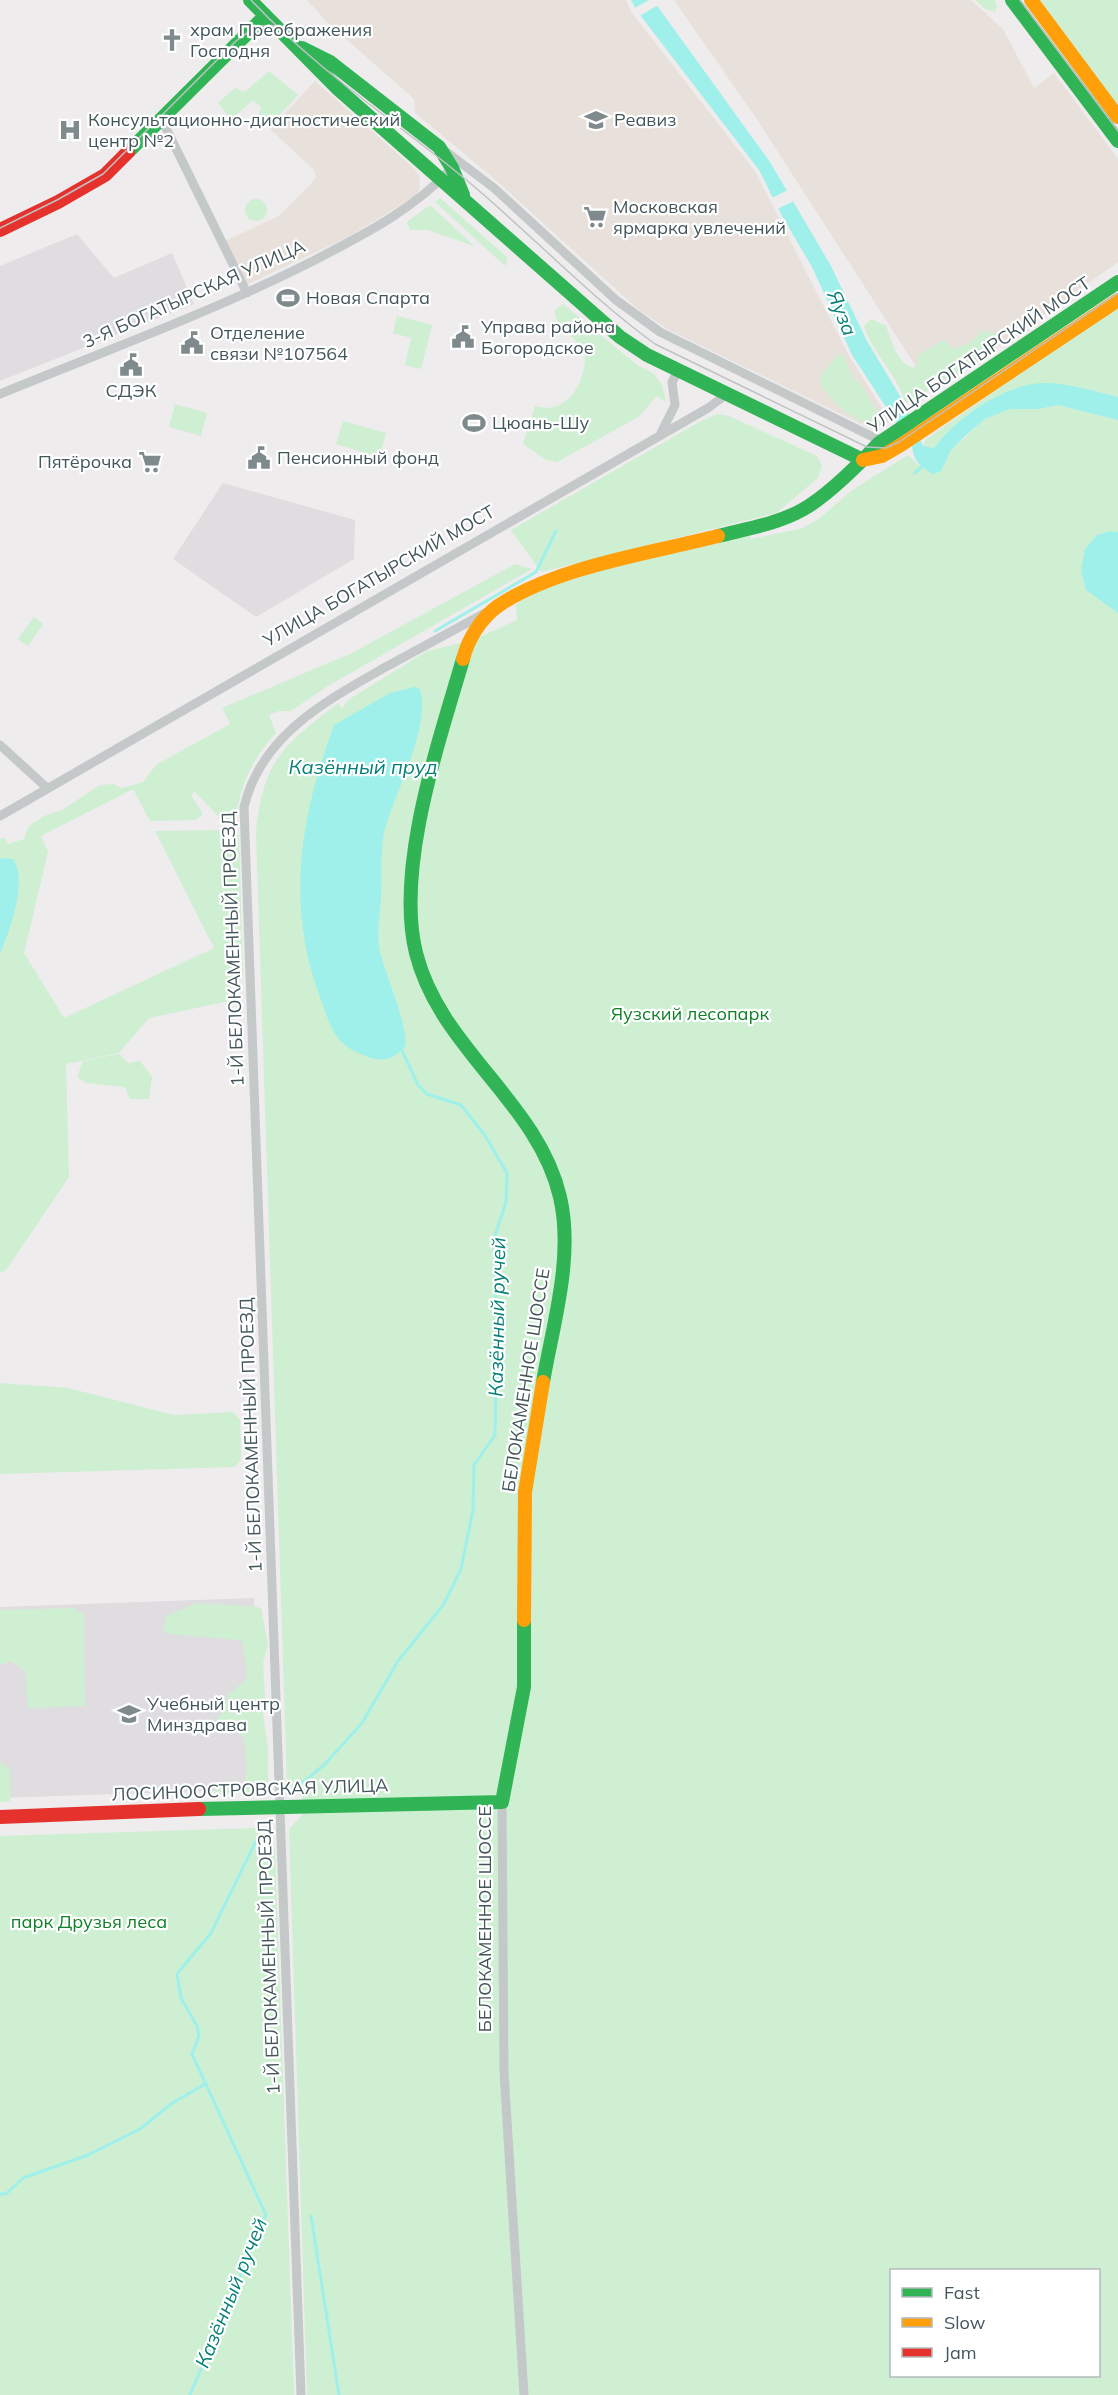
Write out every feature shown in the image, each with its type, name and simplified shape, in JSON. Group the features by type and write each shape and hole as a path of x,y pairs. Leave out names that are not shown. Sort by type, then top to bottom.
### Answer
{"street":[{"path":"250,0 264,17 338,89 447,173"},
{"path":"1012,0 1118,141"},
{"path":"1031,0 1118,117"},
{"path":"0,230 58,202 105,175 264,17"},
{"path":"292,44 330,62 494,188 616,300 660,332 892,443"},
{"path":"161,118 247,293"},
{"path":"439,147 447,173 463,197 620,337 647,356 863,460"},
{"name":"3-Я БОГАТЫРСКАЯ УЛИЦА","path":"0,394 247,293 390,220 447,173"},
{"name":"УЛИЦА БОГАТЫРСКИЙ МОСТ","path":"892,443 936,404 1118,282"},
{"name":"УЛИЦА БОГАТЫРСКИЙ МОСТ","path":"497,607 535,586 588,568 789,517 803,510 863,460 945,417 1118,300"},
{"path":"660,435 675,405 672,382 678,371"},
{"name":"УЛИЦА БОГАТЫРСКИЙ МОСТ","path":"0,816 46,787 708,408 728,394"},
{"name":"БЕЛОКАМЕННОЕ ШОССЕ","path":"497,607 477,628 465,653 419,827 413,875 412,922 419,964 430,992 452,1030 522,1120 544,1156 560,1197 563,1261 525,1492 524,1687 502,1802 504,2073 524,2395"},
{"name":"1-Й БЕЛОКАМЕННЫЙ ПРОЕЗД","path":"301,2395 244,807 252,780 284,734 310,712 497,607"},
{"path":"0,745 46,787"},
{"name":"ЛОСИНООСТРОВСКАЯ УЛИЦА","path":"0,1817 281,1804 502,1802"}],"shaded area":[{"path":"307,0 626,0 632,13 755,171 848,354 890,421 881,427 871,429 669,330 639,310 490,175 415,113 414,99 329,24"},
{"path":"674,0 971,0 1003,29 1034,88 1054,73 1118,159 1118,262 933,393 758,121"},
{"path":"315,81 416,170 420,179 419,190 416,196 348,237 248,284 225,241 279,216 316,176 314,170 270,129"},
{"path":"77,234 114,278 172,253 194,304 0,381 0,266"},
{"path":"223,483 355,520 354,559 256,617 173,559"},
{"name":"Учебный центр Минздрава","path":"254,1598 261,1789 0,1798 0,1607"}],"green space":[{"path":"975,0 995,0 997,5 995,12 985,9"},
{"path":"1039,0 1118,0 1118,109"},
{"path":"269,71 298,95 278,117 273,114 265,121 259,115 261,107 253,100 231,120 218,103 236,87 242,92 246,91"},
{"path":"440,198 508,258 505,266 435,202"},
{"path":"256,199 264,202 267,210 264,218 256,221 248,218 245,210 248,202"},
{"path":"430,205 474,246 427,230 410,230 407,222"},
{"path":"563,304 636,364 654,374 662,385 666,402 656,396 640,416 557,462 546,460 523,444 535,406 550,408 562,403 574,392 582,377 585,352 557,320 554,311"},
{"path":"1118,305 1118,397 1060,384 1026,386 996,397 967,415 934,448 923,446 926,439"},
{"path":"397,316 432,325 421,369 405,365 411,338 393,333"},
{"path":"871,319 886,326 902,361 913,368 918,364 918,355 944,340 953,349 970,343 982,331 996,333 998,337 996,346 984,352 958,372 936,383 915,401 905,402 896,382 868,336 864,326"},
{"path":"838,354 844,356 852,377 860,383 883,421 880,424 861,421 853,417 837,405 819,382 824,371"},
{"path":"175,404 207,413 201,436 169,427"},
{"name":"Яузский лесопарк","path":"1058,405 1118,420 1118,2395 307,2395 289,1829 303,1814 303,1797 287,1784 256,832 264,788 279,757 290,744 338,703 342,709 348,700 427,651 473,640 517,620 516,605 538,589 594,572 750,534 751,539 803,528 820,518 851,491 908,455 921,467 941,471 951,450 985,419 1010,409 1039,409"},
{"path":"717,414 729,416 817,456 822,466 818,478 776,513 541,572 511,530 699,422"},
{"path":"343,421 386,433 379,457 336,444"},
{"path":"515,564 532,569 326,687 291,711 279,711 269,715 276,733 261,751 249,772 233,819 220,818 195,792 191,795 203,814 196,820 150,821 133,789 41,836 48,852 24,953 64,1018 214,948 155,831 226,830 228,833 236,831 239,837 243,977 231,985 229,1001 149,1018 119,1053 66,1064 69,1177 6,1270 0,1273 0,954 6,940 13,859 0,858 0,839 5,838 8,844 24,839 29,826 44,816 62,810 100,785 113,784 122,788 143,782 156,765 230,724 222,708 352,653"},
{"path":"34,617 43,624 28,646 18,639"},
{"path":"119,1054 128,1063 140,1061 152,1077 149,1099 130,1099 125,1087 86,1083 77,1077 83,1061"},
{"path":"0,1383 68,1388 174,1415 233,1412 240,1420 241,1459 235,1467 0,1474"},
{"path":"197,1603 261,1608 268,1645 263,1663 265,1699 263,1714 268,1748 268,1783 262,1792 213,1794 220,1787 244,1785 247,1770 244,1737 220,1729 215,1721 224,1709 228,1694 243,1682 247,1672 243,1643 239,1640 168,1634 164,1631 166,1616"},
{"path":"73,1608 84,1615 85,1706 28,1708 25,1671 11,1661 0,1665 0,1610"},
{"path":"0,1762 10,1769 10,1801 0,1802"},
{"name":"парк Друзья леса","path":"257,1828 270,1837 275,1850 294,2395 0,2395 0,1836"}],"water":[{"name":"Яуза","path":"631,0 653,0 770,162 831,266 867,341 906,406 923,446 934,448 967,415 981,405 1011,390 1041,383 1070,385 1118,397 1118,420 1058,405 1039,409 1010,409 985,419 965,436 951,450 941,471 933,474 922,466 914,457 912,447 852,355 812,267 782,216 759,170 637,11"},
{"path":"1110,531 1118,532 1118,613 1086,590 1081,571 1085,549 1097,535"},
{"name":"Казённый пруд","path":"414,687 419,688 422,703 421,720 417,740 384,833 378,932 380,952 399,1010 406,1045 392,1057 382,1060 363,1055 346,1046 335,1034 328,1018 310,965 303,930 300,896 301,862 305,828 313,794 334,725 390,693"},
{"path":"0,858 13,859 19,879 16,906 0,954"}],"pier":[{"path":"649,0 657,0 660,4 638,17 633,9"},
{"path":"790,189 796,200 775,210 770,199"}],"waterway":[{"path":"915,473 921,467"},
{"name":"Казённый ручей","path":"435,631 536,572 556,531"},
{"name":"Казённый ручей","path":"294,1790 325,1764 362,1723 398,1661 444,1604 461,1569 473,1510 474,1465 495,1435 497,1344 494,1239 506,1202 507,1173 484,1134 461,1105 427,1094 418,1085 400,1046"},
{"name":"Казённый ручей","path":"190,2395 266,2215 192,2054 199,2036 197,2026 181,1998 177,1974 211,1933 257,1839"},
{"path":"0,2194 6,2194 23,2178 88,2155 140,2129 171,2104 205,2084"},
{"path":"311,2216 339,2395"}],"tram line":[{"path":"251,0 302,50 470,183 584,286 655,344 867,447 886,448 899,442 1118,293"},
{"path":"1020,0 1118,131"},
{"path":"0,228 103,174 236,41 261,26 279,27"}],"traffic: fast":[{"path":"250,0 338,89 620,337 647,355 863,460"},
{"path":"1012,0 1118,141"},
{"path":"128,152 264,17"},
{"path":"302,48 330,62 439,147 452,168 463,195"},
{"path":"718,536 761,526 802,510 842,479 879,443 1118,282"},
{"path":"463,659 423,805 415,845 411,883 411,919 416,953 428,987 466,1047 532,1132 548,1163 560,1197 565,1243 563,1267 543,1382"},
{"path":"199,1809 502,1802 524,1687 524,1620"}],"traffic: slow":[{"path":"1031,0 1118,117"},
{"path":"863,460 882,456 901,445 1118,300"},
{"path":"463,659 472,637 486,617 498,606 521,592 575,571 718,536"},
{"path":"524,1620 525,1492 543,1382"}],"traffic: jam":[{"path":"0,230 58,202 105,175 128,152"},
{"path":"0,1817 199,1809"}],"place":[{"name":"храм Преображения Господня","path":"172,40"},
{"name":"Реавиз","path":"596,120"},
{"name":"Консультационно-диагностический центр №2","path":"70,130"},
{"name":"Московская ярмарка увлечений","path":"595,217"},
{"name":"Новая Спарта","path":"288,298"},
{"name":"Управа района Богородское","path":"463,337"},
{"name":"Отделение связи №107564","path":"192,343"},
{"name":"СДЭК","path":"131,365"},
{"name":"Цюань-Шу","path":"474,423"},
{"name":"Пенсионный фонд","path":"259,458"},
{"name":"Пятёрочка","path":"150,462"},
{"name":"Учебный центр Минздрава","path":"129,1714"}]}
